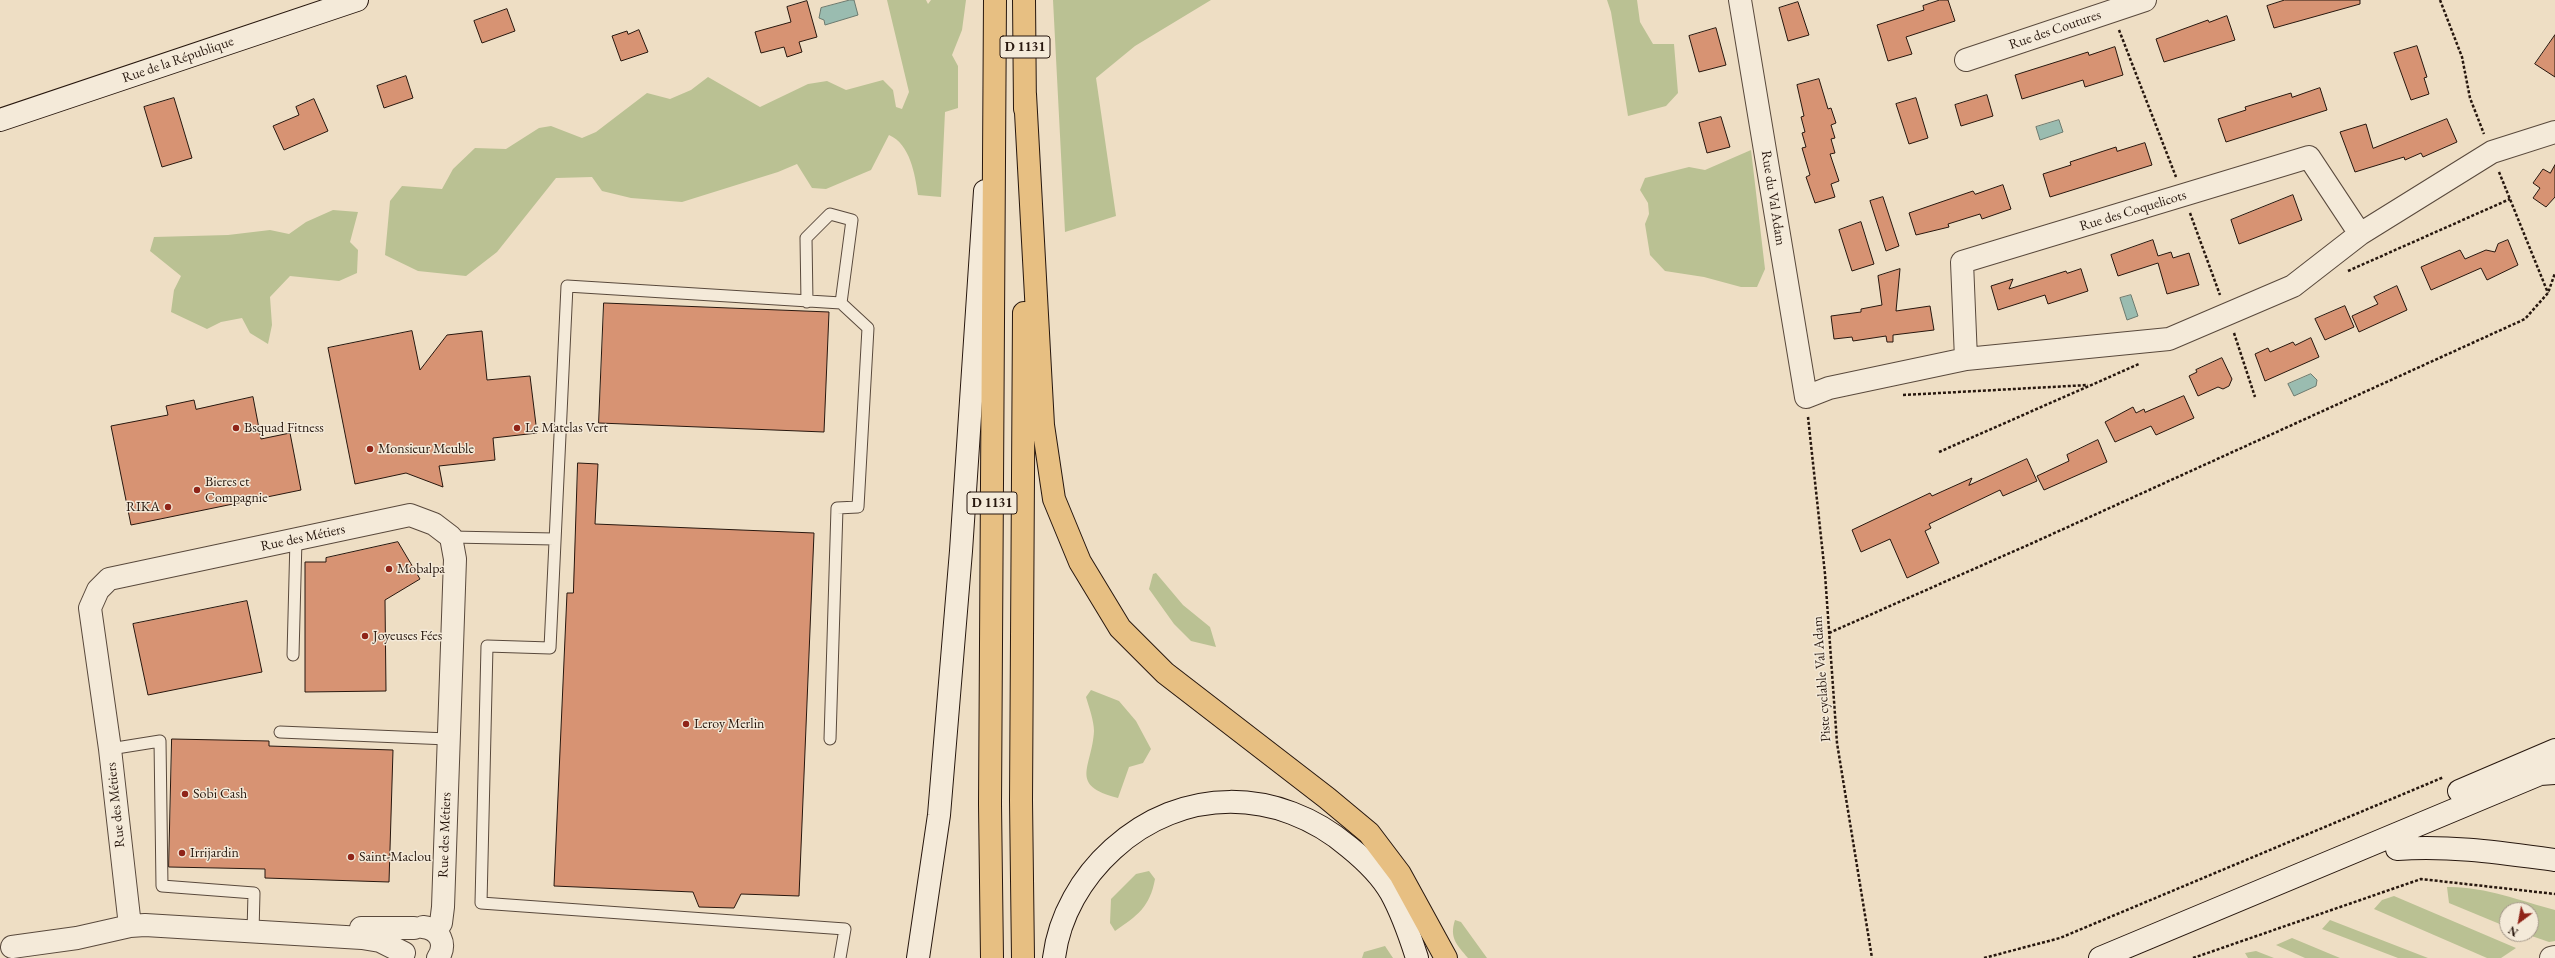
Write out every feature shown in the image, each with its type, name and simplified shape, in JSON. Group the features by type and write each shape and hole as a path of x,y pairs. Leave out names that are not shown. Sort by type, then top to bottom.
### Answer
{"main road":[{"name":"D 1131","path":"992,958 990,804 995,0"},
{"name":"D 1131","path":"1023,958 1021,792 1025,94 1024,0"},
{"path":"1025,94 1043,425 1054,499 1080,562 1120,628 1165,673 1327,798 1369,834 1400,874 1446,958"}],"street":[{"name":"Rue de la République","path":"0,120 357,0"},
{"name":"Rue du Val Adam","path":"1740,0 1806,397"},
{"name":"Rue des Coutures","path":"1966,60 2100,7 2145,0"},
{"path":"918,958 939,815 961,551 994,48"},
{"path":"1806,397 1829,388 1966,359 2169,339 2293,286 2360,234 2492,152 2555,132"},
{"name":"Rue des Coquelicots","path":"1966,359 1962,262 2309,157 2360,234"},
{"name":"Rue des Métiers","path":"130,926 110,748 90,608 98,590 109,579 410,515 434,524 451,537 455,558 443,907 441,923 436,931"},
{"path":"2252,894 2385,823 2555,750"},
{"path":"2100,958 2151,938 2197,916 2540,774 2555,774"},
{"path":"2151,938 2204,928 2397,849 2435,827 2545,784 2555,774"},
{"path":"1054,958 1064,918 1082,881 1103,858 1127,836 1155,820 1182,810 1206,803 1238,800 1273,806 1305,818 1337,836 1366,860 1391,893 1408,931 1417,958"},
{"path":"2397,849 2430,847 2467,849 2555,860"},
{"path":"12,946 77,938 130,926 362,938 380,941 406,955"},
{"path":"307,935 312,930 324,926 401,930 430,928 436,931 442,944 438,958"},
{"path":"406,955 405,936 414,928"},
{"path":"2551,958 2555,956"}],"lane":[{"path":"807,302 806,238 830,214 852,220 841,304"},
{"path":"830,738 837,508 858,507 868,328 841,304 567,286 550,648 487,646 481,904 845,930 840,958"},
{"path":"451,537 554,539"},
{"path":"293,655 296,539"},
{"path":"280,732 448,739"},
{"path":"110,748 160,741 162,886 254,893 252,932"}],"path":[{"path":"1829,633 2037,541 2525,319 2548,293 2555,273"},
{"path":"1897,395 2090,385"},
{"name":"Piste cyclable Val Adam","path":"1806,397 1829,633 1837,743 1872,958"},
{"path":"1984,958 2060,938 2448,776"},
{"path":"2193,958 2421,879 2555,894"}],"green space":[{"path":"887,0 926,0 928,4 931,0 966,0 962,30 952,55 958,66 958,108 945,112 941,197 918,195 913,169 907,152 896,139 889,135 871,170 826,189 812,188 797,164 778,172 682,202 631,198 602,191 592,177 556,178 497,252 466,276 418,271 385,255 390,201 402,186 442,189 453,169 475,148 506,149 539,128 551,126 582,138 596,132 647,93 670,99 691,90 708,77 760,107 808,84 827,81 846,90 883,80 893,90 896,107 902,109 909,92"},
{"path":"1053,0 1211,0 1135,46 1096,78 1116,216 1065,232"},
{"path":"1607,0 1637,0 1640,22 1653,44 1674,44 1678,93 1666,106 1628,116 1611,12"},
{"path":"1751,150 1765,269 1757,287 1741,287 1704,277 1665,271 1650,255 1645,224 1649,214 1648,203 1640,190 1645,178 1689,167 1705,170"},
{"path":"333,210 358,212 350,242 358,250 357,273 339,281 290,276 270,297 272,325 268,344 250,333 242,318 221,322 207,329 171,312 174,290 181,276 150,251 154,237 228,235 270,230 289,234 306,222"},
{"path":"1156,573 1183,605 1210,627 1216,647 1191,641 1174,624 1149,589 1153,574"},
{"path":"1091,690 1119,701 1136,721 1151,749 1143,763 1129,767 1118,798 1103,793 1093,787 1088,781 1086,774 1094,731 1086,697"},
{"path":"1149,871 1155,879 1150,897 1136,915 1115,931 1110,923 1111,899 1136,874"},
{"path":"2447,887 2461,887 2488,891 2526,902 2499,902 2499,924 2449,903"},
{"path":"2394,896 2516,948 2501,958 2487,958 2374,909 2382,900"},
{"path":"2539,906 2555,910 2555,941 2549,942 2539,939"},
{"path":"1455,920 1461,922 1487,958 1468,958 1457,945 1453,932"},
{"path":"2330,920 2428,958 2398,958 2322,929"},
{"path":"2292,938 2340,958 2305,958 2276,945"},
{"path":"1385,946 1393,958 1362,958 1364,952"},
{"path":"2256,951 2274,958 2248,958 2245,953"}],"water":[{"path":"854,0 858,15 825,25 824,20 819,18 821,8"},
{"path":"2059,120 2063,132 2040,140 2036,127"},
{"path":"2131,295 2138,316 2127,320 2120,298"},
{"path":"2311,374 2317,380 2316,386 2294,396 2288,384"}],"building":[{"path":"1940,0 1948,0 1955,21 1906,37 1912,54 1888,61 1877,25 1924,10 1923,6"},
{"path":"2285,0 2360,0 2360,4 2274,28 2267,6"},
{"path":"807,1 817,37 799,42 802,52 787,57 784,47 761,53 755,32 791,22 787,7"},
{"path":"1798,2 1809,35 1788,41 1779,8"},
{"path":"507,9 515,31 482,43 474,21"},
{"path":"2227,16 2235,40 2164,62 2156,39 2208,20 2209,22"},
{"path":"1716,28 1726,65 1699,72 1689,36"},
{"path":"639,30 648,52 621,61 612,36 627,31 628,34"},
{"path":"2555,35 2555,77 2535,64"},
{"path":"2417,46 2427,77 2424,78 2429,94 2411,100 2394,53"},
{"path":"2115,47 2123,75 2085,87 2083,80 2022,99 2015,75 2088,52 2089,55"},
{"path":"406,76 413,98 384,108 377,86"},
{"path":"1819,79 1828,109 1831,108 1836,123 1831,125 1835,138 1831,139 1835,153 1830,154 1839,181 1831,184 1835,197 1815,203 1806,177 1810,175 1802,148 1806,147 1802,133 1805,132 1801,117 1804,116 1797,85"},
{"path":"2320,88 2327,110 2226,142 2218,119 2246,110 2245,107 2291,93 2292,97"},
{"path":"1987,95 1993,116 1961,126 1955,105"},
{"path":"174,98 192,158 162,167 144,107"},
{"path":"1916,98 1928,138 1909,144 1896,104"},
{"path":"314,99 328,131 284,150 273,126 299,115 296,107"},
{"path":"1721,117 1730,147 1707,153 1699,123"},
{"path":"2447,119 2457,142 2423,157 2421,153 2405,160 2404,157 2355,172 2340,132 2366,124 2373,148"},
{"path":"2145,143 2152,165 2050,197 2043,174 2071,165 2070,162 2116,147 2117,151"},
{"path":"2555,165 2555,197 2546,207 2533,198 2540,188 2533,183 2543,169 2550,173"},
{"path":"2003,185 2011,209 1982,219 1980,214 1948,224 1949,227 1916,235 1909,213 1973,191 1975,194"},
{"path":"2293,195 2302,220 2239,244 2231,220"},
{"path":"1883,197 1899,246 1886,251 1870,201"},
{"path":"1861,222 1874,264 1852,271 1839,230"},
{"path":"2153,240 2158,256 2171,252 2173,258 2189,253 2199,285 2167,294 2158,263 2118,276 2111,255"},
{"path":"2508,240 2518,265 2487,280 2481,268 2431,290 2421,267 2460,250 2465,259 2486,250 2495,252 2498,244"},
{"path":"1900,269 1896,311 1930,306 1934,330 1893,335 1893,342 1887,342 1886,336 1853,341 1852,337 1834,339 1831,316 1861,312 1861,309 1882,305 1878,276"},
{"path":"2081,269 2088,291 2048,304 2045,295 1998,310 1991,286 2013,279 2009,289 2066,271 2067,273"},
{"path":"2397,286 2407,310 2359,332 2352,316 2378,304 2374,297"},
{"path":"604,303 829,312 824,432 599,423"},
{"path":"2345,306 2354,327 2325,340 2315,319"},
{"path":"412,331 420,370 447,335 482,331 487,380 530,376 537,433 493,438 495,460 439,466 443,487 406,473 355,484 328,348"},
{"path":"2311,338 2319,357 2265,381 2255,354 2268,348 2270,352 2293,342 2295,345"},
{"path":"2222,358 2232,379 2229,386 2223,389 2218,387 2198,396 2189,376 2197,372 2196,370"},
{"path":"2184,396 2194,418 2156,435 2151,426 2115,442 2105,422 2133,407 2136,413 2144,409 2145,412"},
{"path":"253,397 261,439 290,433 301,490 131,525 111,426 168,415 166,406 194,400 196,409"},
{"path":"2098,440 2107,462 2044,490 2037,476 2069,461 2067,455"},
{"path":"2027,459 2037,481 2003,496 2000,490 1929,524 1931,528 1925,531 1939,563 1907,578 1890,539 1861,552 1852,530 1930,493 1932,496 1972,478 1969,485"},
{"path":"578,463 598,464 595,524 814,533 799,896 741,894 734,908 699,907 693,892 554,886 567,593 573,593"},
{"path":"398,542 420,579 385,600 386,691 305,692 305,562 326,562 326,558"},
{"path":"247,601 262,672 148,695 133,624"},
{"path":"172,739 269,741 269,746 393,750 389,882 265,878 265,869 169,867"}],"place":[{"name":"Bsquad Fitness","path":"236,428"},
{"name":"Le Matelas Vert","path":"517,428"},
{"name":"Monsieur Meuble","path":"370,449"},
{"name":"Bieres et Compagnie","path":"197,490"},
{"name":"RIKA","path":"168,507"},
{"name":"Mobalpa","path":"389,569"},
{"name":"Joyeuses Fées","path":"365,636"},
{"name":"Leroy Merlin","path":"686,724"},
{"name":"Sobi Cash","path":"185,794"},
{"name":"Irrijardin","path":"182,853"},
{"name":"Saint-Maclou","path":"351,857"}]}
